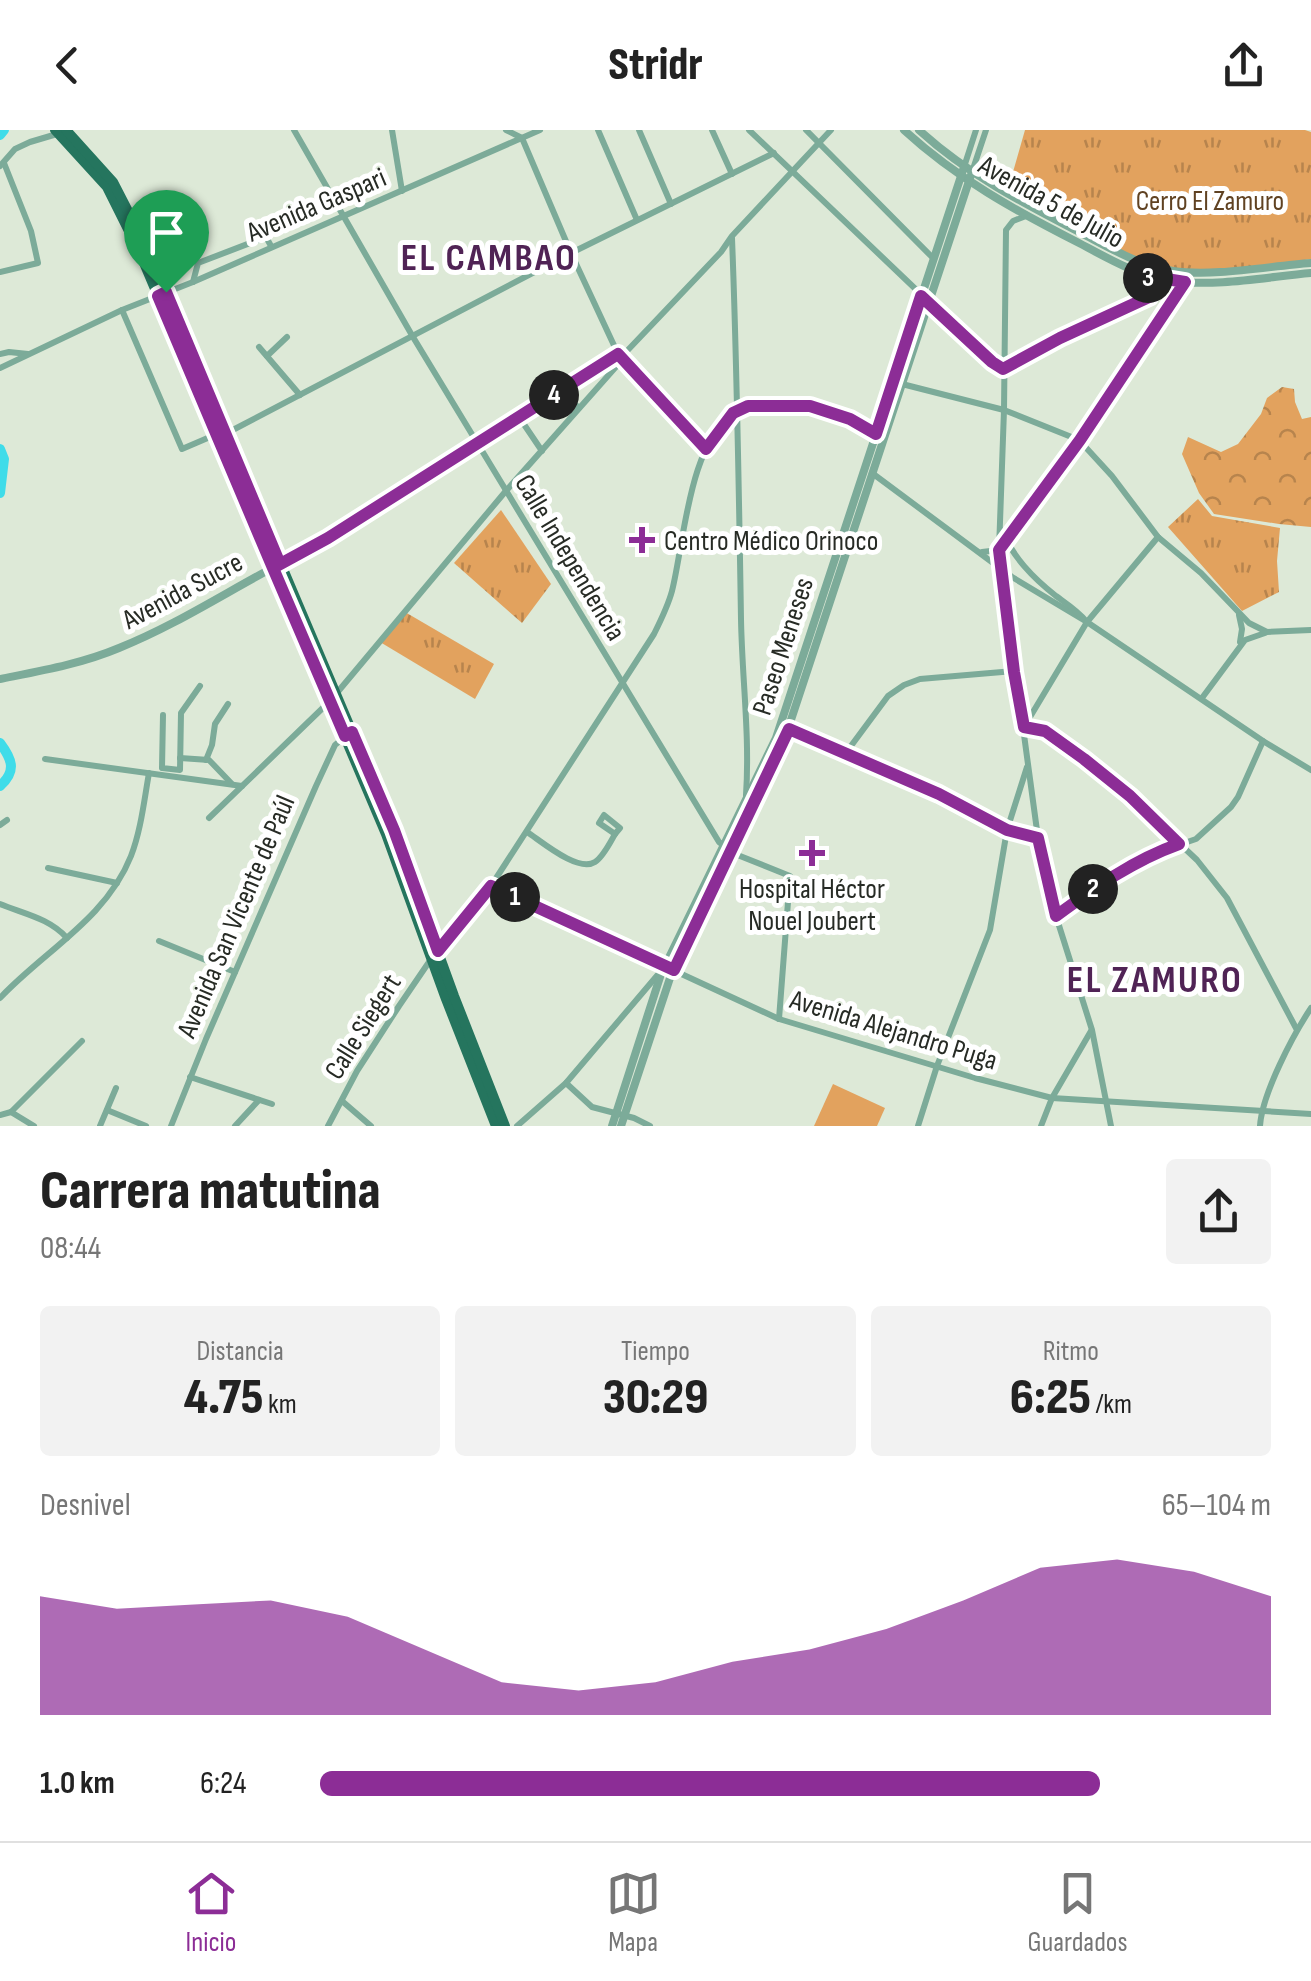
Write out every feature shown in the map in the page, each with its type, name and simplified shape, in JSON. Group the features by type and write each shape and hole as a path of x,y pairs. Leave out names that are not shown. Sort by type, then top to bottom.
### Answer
{"main road":[{"path":"64,133 114,198 162,294"},
{"path":"64,133 106,172 121,194 348,734 505,1126"},
{"path":"435,955 496,1126"}],"street":[{"path":"0,272 38,263 31,231 2,165 15,149 86,130"},
{"name":"Calle Independencia","path":"294,130 412,338 726,848"},
{"path":"392,130 402,191"},
{"path":"506,130 522,138 571,253 622,355 706,449 739,409 760,404 810,406 850,419 876,434"},
{"name":"Avenida Gaspari","path":"0,368 122,310 540,130"},
{"path":"598,130 637,220"},
{"path":"639,130 672,204"},
{"path":"712,130 732,174"},
{"path":"749,130 1003,369"},
{"path":"806,130 933,258"},
{"path":"210,818 333,698 622,355 831,130"},
{"name":"Avenida 5 de Julio","path":"904,130 965,179 1110,260 1148,276 1185,282 1311,273"},
{"name":"Avenida 5 de Julio","path":"918,130 968,169 1018,200 1114,250 1161,269 1194,272 1311,263"},
{"path":"968,169 976,130"},
{"path":"968,169 986,130"},
{"path":"122,310 182,449 300,395 571,253 774,153"},
{"name":"Paseo Meneses","path":"726,848 784,727 876,434 968,169"},
{"name":"Paseo Meneses","path":"612,1126 620,1114 669,968 784,727 902,384 933,258 965,179"},
{"path":"1027,216 1013,221 1006,230 1000,559 1038,838 1056,916 1092,1030 1111,1126"},
{"path":"732,236 746,800"},
{"path":"193,282 198,263 266,237 271,246"},
{"path":"1148,276 1149,297"},
{"path":"1000,559 1006,542 1080,440 1185,282"},
{"path":"1003,369 1161,292 1169,300 1163,314"},
{"path":"267,356 288,337"},
{"path":"260,347 300,395"},
{"path":"0,354 28,354"},
{"name":"Avenida Sucre","path":"0,679 118,649 152,633 328,538 622,355"},
{"path":"902,384 1004,410 1080,440 1158,537 1201,573 1239,614 1267,632"},
{"path":"561,390 579,408"},
{"path":"519,417 542,452"},
{"name":"Calle Siegert","path":"328,1126 362,1064 435,955 491,886 654,634 672,593 694,482 706,449"},
{"path":"872,473 980,552 1021,564"},
{"path":"1000,527 1006,532 1017,528"},
{"path":"1000,527 1021,564 1087,622"},
{"path":"1024,727 1087,622 1158,537"},
{"path":"980,552 1000,559 1012,577 1311,770"},
{"path":"1012,577 1010,567 1021,564"},
{"path":"1236,650 1242,629 1239,614"},
{"path":"1202,698 1244,640 1267,632 1311,630"},
{"path":"845,754 888,696 904,685 920,679 1014,672"},
{"path":"163,715 162,768 180,770 181,714 200,686"},
{"path":"206,760 215,724 228,704"},
{"path":"784,727 939,794 1007,830 1038,838"},
{"path":"1024,727 1045,731 1084,759 1130,796 1197,860 1227,898 1298,1030"},
{"name":"Avenida San Vicente de Paúl","path":"170,1126 331,753 348,734"},
{"path":"1056,916 1104,882 1164,850 1196,839 1238,797 1263,741"},
{"path":"180,758 206,760 232,784"},
{"path":"45,759 242,786"},
{"path":"918,1126 990,930 1007,830 1028,766"},
{"path":"0,998 89,919 116,883 138,836 149,773"},
{"path":"526,832 568,860 587,865 601,856 615,834"},
{"path":"726,848 790,876 779,1020"},
{"path":"48,868 116,883"},
{"name":"Avenida Alejandro Puga","path":"491,886 779,1020 975,1078 1052,1098 1311,1114"},
{"path":"0,904 50,923 67,938"},
{"path":"159,941 235,972"},
{"path":"517,1126 566,1083 669,968"},
{"path":"1260,1126 1261,1111 1311,1008"},
{"path":"1041,1126 1052,1098 1092,1030"},
{"path":"0,1115 11,1112 82,1040"},
{"path":"190,1077 272,1104"},
{"path":"566,1083 592,1107 642,1120 650,1126"},
{"path":"100,1126 116,1088"},
{"path":"234,1126 259,1100"},
{"path":"342,1101 371,1126"},
{"path":"107,1110 146,1126"},
{"path":"11,1112 34,1126"},
{"name":"Paseo Meneses","path":"620,1114 622,1126"}],"green space":[{"name":"Cerro El Zamuro","path":"1025,130 1311,132 1311,259 1203,272 1149,263 1110,247 1037,209 1013,189 1013,172"},
{"path":"1282,387 1294,389 1302,419 1311,417 1311,527 1214,514 1199,493 1182,454 1188,437 1221,452 1238,444 1261,414 1267,398"},
{"path":"1198,499 1212,516 1280,528 1279,592 1242,611 1168,527"},
{"path":"501,510 551,584 522,623 454,563"},
{"path":"405,612 494,664 475,699 380,642"},
{"path":"833,1084 885,1108 877,1126 814,1126"}],"waterway":[{"path":"0,135 4,130"},
{"path":"0,449 4,459 0,493"},
{"path":"0,743 11,765 0,786"}],"place":[{"name":"Centro Médico Orinoco","path":"642,540"},
{"name":"Hospital Héctor Nouel Joubert","path":"812,853"}],"district":[{"name":"EL CAMBAO","path":"489,257"},
{"name":"EL ZAMURO","path":"1155,979"}],"route":[{"path":"166,292 158,296 273,568 328,538 618,354 706,449 733,413 748,406 810,406 850,419 876,434 921,296 1003,369 1149,297 1148,276 1185,282 1080,440 999,550 1024,727 1045,731 1084,759 1130,796 1179,844 1113,876 1056,916 1038,838 1007,830 939,794 789,729 674,970 491,886 438,951 394,830 352,732 345,736 273,568 280,564 166,292"}]}
